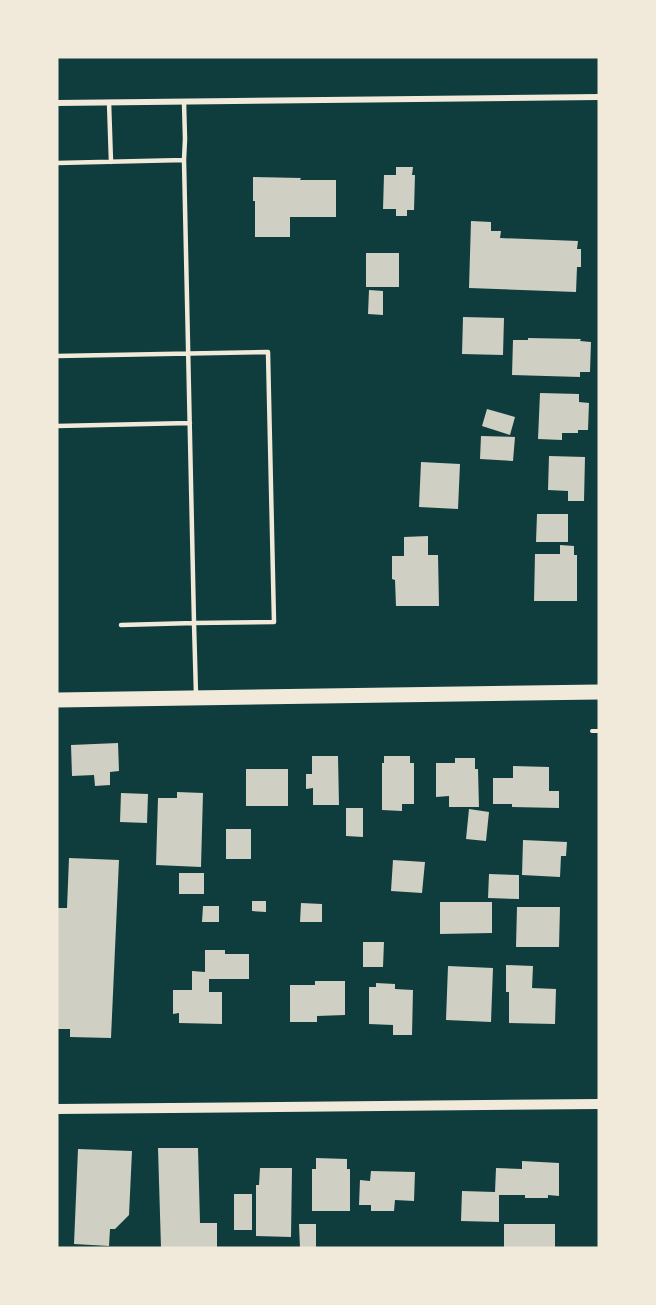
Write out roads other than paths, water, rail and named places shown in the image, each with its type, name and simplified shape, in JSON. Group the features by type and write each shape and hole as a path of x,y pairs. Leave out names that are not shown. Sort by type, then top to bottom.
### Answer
{"main road":[{"path":"57,700 599,692"}],"street":[{"path":"57,103 599,97"},
{"path":"57,1109 599,1104"}],"lane":[{"path":"110,102 111,162"},
{"path":"184,102 196,698"},
{"path":"57,163 184,160"},
{"path":"57,356 268,352 274,622 121,625"},
{"path":"57,426 190,423"}]}
